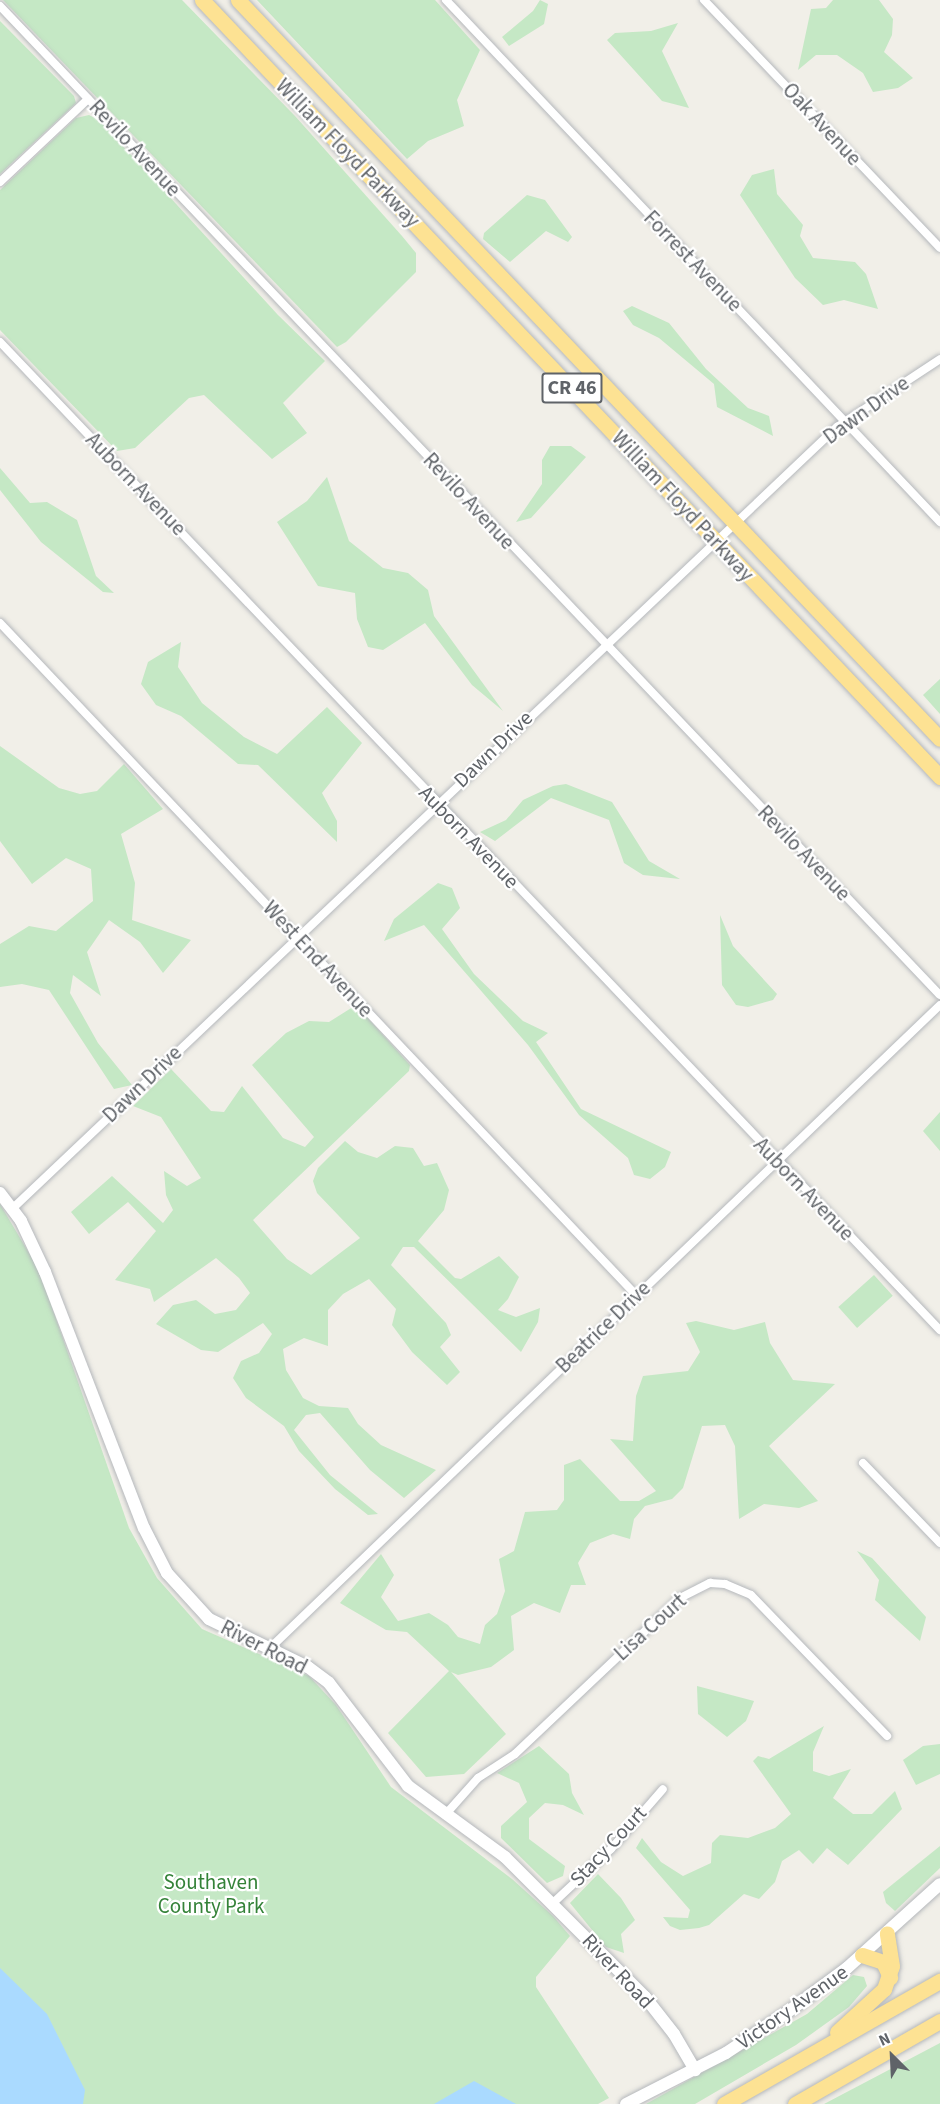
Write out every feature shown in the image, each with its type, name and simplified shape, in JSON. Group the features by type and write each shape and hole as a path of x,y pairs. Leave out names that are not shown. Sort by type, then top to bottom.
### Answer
{"highway":[{"name":"William Floyd Parkway","path":"202,0 940,777"},
{"name":"William Floyd Parkway","path":"238,0 940,739"},
{"path":"778,2074 861,2014 890,1978 892,1961 887,1933"},
{"path":"862,1955 883,1962 890,1978"},
{"path":"724,2104 940,1981"},
{"path":"795,2104 940,2021"}],"street":[{"name":"Forrest Avenue","path":"446,0 940,522"},
{"name":"Oak Avenue","path":"704,0 940,248"},
{"name":"Revilo Avenue","path":"0,6 940,995"},
{"path":"0,182 88,99"},
{"name":"Auborn Avenue","path":"0,342 776,1161 940,1330"},
{"name":"Dawn Drive","path":"12,1209 436,803 845,420 940,359"},
{"name":"West End Avenue","path":"0,623 636,1295"},
{"name":"Beatrice Drive","path":"268,1650 940,1005"},
{"name":"River Road","path":"0,1193 12,1209 45,1272 144,1528 167,1573 209,1619 268,1650 308,1667 329,1683 408,1786 505,1857 645,1997 674,2034 695,2070"},
{"path":"863,1463 940,1543"},
{"name":"Lisa Court","path":"445,1815 478,1778 515,1754 680,1598 710,1583 726,1584 751,1595 887,1736"},
{"name":"Stacy Court","path":"553,1903 611,1850 663,1789"},
{"name":"Victory Avenue","path":"626,2104 695,2070 777,2020 862,1955 940,1884"}],"green space":[{"path":"3,0 182,0 295,116 402,236 416,253 416,272 346,342 337,347"},
{"path":"257,0 435,0 480,50 457,100 464,126 428,141 407,159"},
{"path":"540,0 548,4 544,24 509,46 502,37 533,11"},
{"path":"833,0 879,0 893,19 892,35 884,52 913,78 898,88 873,92 863,73 837,55 816,55 798,70 811,9 826,8"},
{"path":"0,21 74,96 76,103 0,174"},
{"path":"678,23 662,51 689,108 662,101 607,40 615,33 651,31"},
{"path":"89,115 99,120 278,315 325,361 283,403 307,433 272,459 204,395 189,398 135,448 117,451 0,330 0,190 76,118"},
{"path":"774,169 777,194 803,225 800,236 813,258 855,262 866,274 878,309 844,300 823,305 795,278 740,195 752,175"},
{"path":"527,195 545,200 572,237 568,242 546,231 510,262 483,239 484,233"},
{"path":"632,306 669,323 706,369 748,408 769,416 773,436 717,407 714,384 659,338 633,325 623,311"},
{"path":"550,446 571,446 586,457 531,518 516,522 542,484 542,460"},
{"path":"0,468 30,503 47,502 77,520 96,576 114,593 103,592 41,542 0,490"},
{"path":"327,477 349,541 383,568 408,573 428,590 434,616 503,711 472,685 425,623 383,650 368,647 357,619 355,593 318,586 277,522 307,501"},
{"path":"181,642 178,667 202,703 244,737 277,754 327,707 362,743 322,793 337,821 337,842 258,765 238,764 181,716 156,705 141,684 148,662"},
{"path":"940,679 940,714 923,695"},
{"path":"0,746 59,788 80,794 97,791 124,764 163,809 121,834 135,883 132,920 191,940 163,973 140,942 109,920 87,952 101,996 73,975 70,993 98,1043 132,1085 114,1089 49,990 22,984 0,987 0,944 29,926 56,931 93,901 91,869 66,858 32,884 0,841"},
{"path":"566,784 612,802 649,861 680,879 643,875 624,863 609,820 551,798 495,841 480,832 506,820 523,800 553,786"},
{"path":"438,883 452,888 460,908 442,929 474,974 523,1021 548,1033 536,1042 581,1109 671,1152 665,1167 650,1179 634,1175 628,1158 579,1115 528,1045 424,925 384,941 394,919"},
{"path":"720,915 733,946 777,994 773,1000 748,1007 736,1005 722,985"},
{"path":"356,1005 410,1065 409,1071 253,1220 287,1259 311,1275 360,1238 317,1193 313,1181 318,1168 345,1141 358,1152 377,1158 395,1146 413,1148 424,1166 437,1163 449,1190 444,1210 418,1241 455,1278 461,1279 499,1256 519,1277 508,1299 498,1310 516,1317 540,1308 538,1322 521,1352 414,1247 403,1247 391,1265 446,1323 451,1335 440,1347 460,1372 447,1385 412,1352 392,1325 396,1309 369,1279 343,1294 328,1310 328,1346 304,1338 283,1349 286,1370 303,1398 319,1406 348,1408 358,1424 381,1445 436,1470 404,1498 370,1470 320,1413 306,1415 294,1430 330,1475 378,1514 368,1515 335,1489 299,1451 284,1426 246,1398 233,1378 241,1361 259,1353 272,1334 263,1323 218,1352 201,1350 156,1324 173,1305 196,1300 215,1314 236,1310 250,1293 239,1278 216,1258 154,1302 150,1289 115,1280 156,1231 128,1202 89,1234 71,1212 112,1176 163,1223 173,1210 166,1195 164,1171 187,1186 201,1178 161,1117 133,1106 171,1069 211,1111 224,1112 242,1086 283,1138 305,1147 314,1137 252,1065 286,1033 309,1021 329,1022"},
{"path":"940,1112 940,1151 923,1131"},
{"name":"Southaven County Park","path":"0,1204 39,1270 129,1528 157,1578 202,1629 309,1676 336,1705 391,1787 512,1879 553,1916 570,1936 536,1977 536,1987 609,2098 598,2104 0,2104"},
{"path":"874,1275 893,1296 857,1328 838,1307"},
{"path":"696,1321 734,1330 765,1322 770,1343 793,1380 835,1384 769,1446 818,1501 799,1508 764,1504 739,1519 735,1446 725,1425 702,1426 683,1488 672,1499 645,1506 634,1519 630,1539 613,1534 590,1543 578,1563 586,1585 571,1585 560,1613 534,1603 511,1616 514,1650 491,1667 458,1675 451,1672 506,1734 464,1774 426,1777 388,1733 449,1671 407,1632 386,1630 340,1603 381,1554 394,1575 381,1597 398,1621 429,1613 448,1625 458,1637 480,1644 485,1625 497,1614 505,1591 499,1559 514,1551 525,1512 557,1510 564,1500 564,1465 580,1459 620,1501 639,1501 656,1491 610,1439 633,1441 636,1396 643,1376 688,1371 700,1352 686,1323"},
{"path":"857,1551 872,1558 926,1617 920,1641 875,1600 879,1580"},
{"path":"697,1686 754,1701 746,1721 727,1737 698,1714"},
{"path":"824,1726 813,1752 813,1771 829,1776 851,1769 833,1798 853,1814 872,1814 895,1791 902,1809 848,1865 827,1848 813,1864 799,1850 782,1861 775,1882 759,1899 744,1894 709,1925 680,1930 670,1926 663,1917 688,1918 690,1910 636,1848 642,1838 661,1862 683,1876 711,1863 712,1843 720,1835 748,1838 775,1828 791,1814 753,1761 758,1756 769,1759"},
{"path":"940,1744 940,1774 916,1785 903,1760 923,1746"},
{"path":"539,1746 569,1774 572,1793 584,1815 563,1805 545,1803 529,1818 529,1839 565,1866 563,1876 547,1883 501,1838 501,1826 527,1802 519,1783 497,1773"},
{"path":"940,1846 940,1868 895,1911 886,1903 883,1892"},
{"path":"598,1874 621,1898 635,1920 621,1934 624,1953 606,1947 570,1903"},
{"path":"853,1975 864,1977 867,1986 849,2007 796,2045 695,2104 646,2104 807,2014"},
{"path":"940,2043 940,2104 824,2104"}],"water":[{"path":"0,1968 47,2014 85,2090 83,2104 0,2104"},
{"path":"474,2081 516,2104 434,2104"}]}
